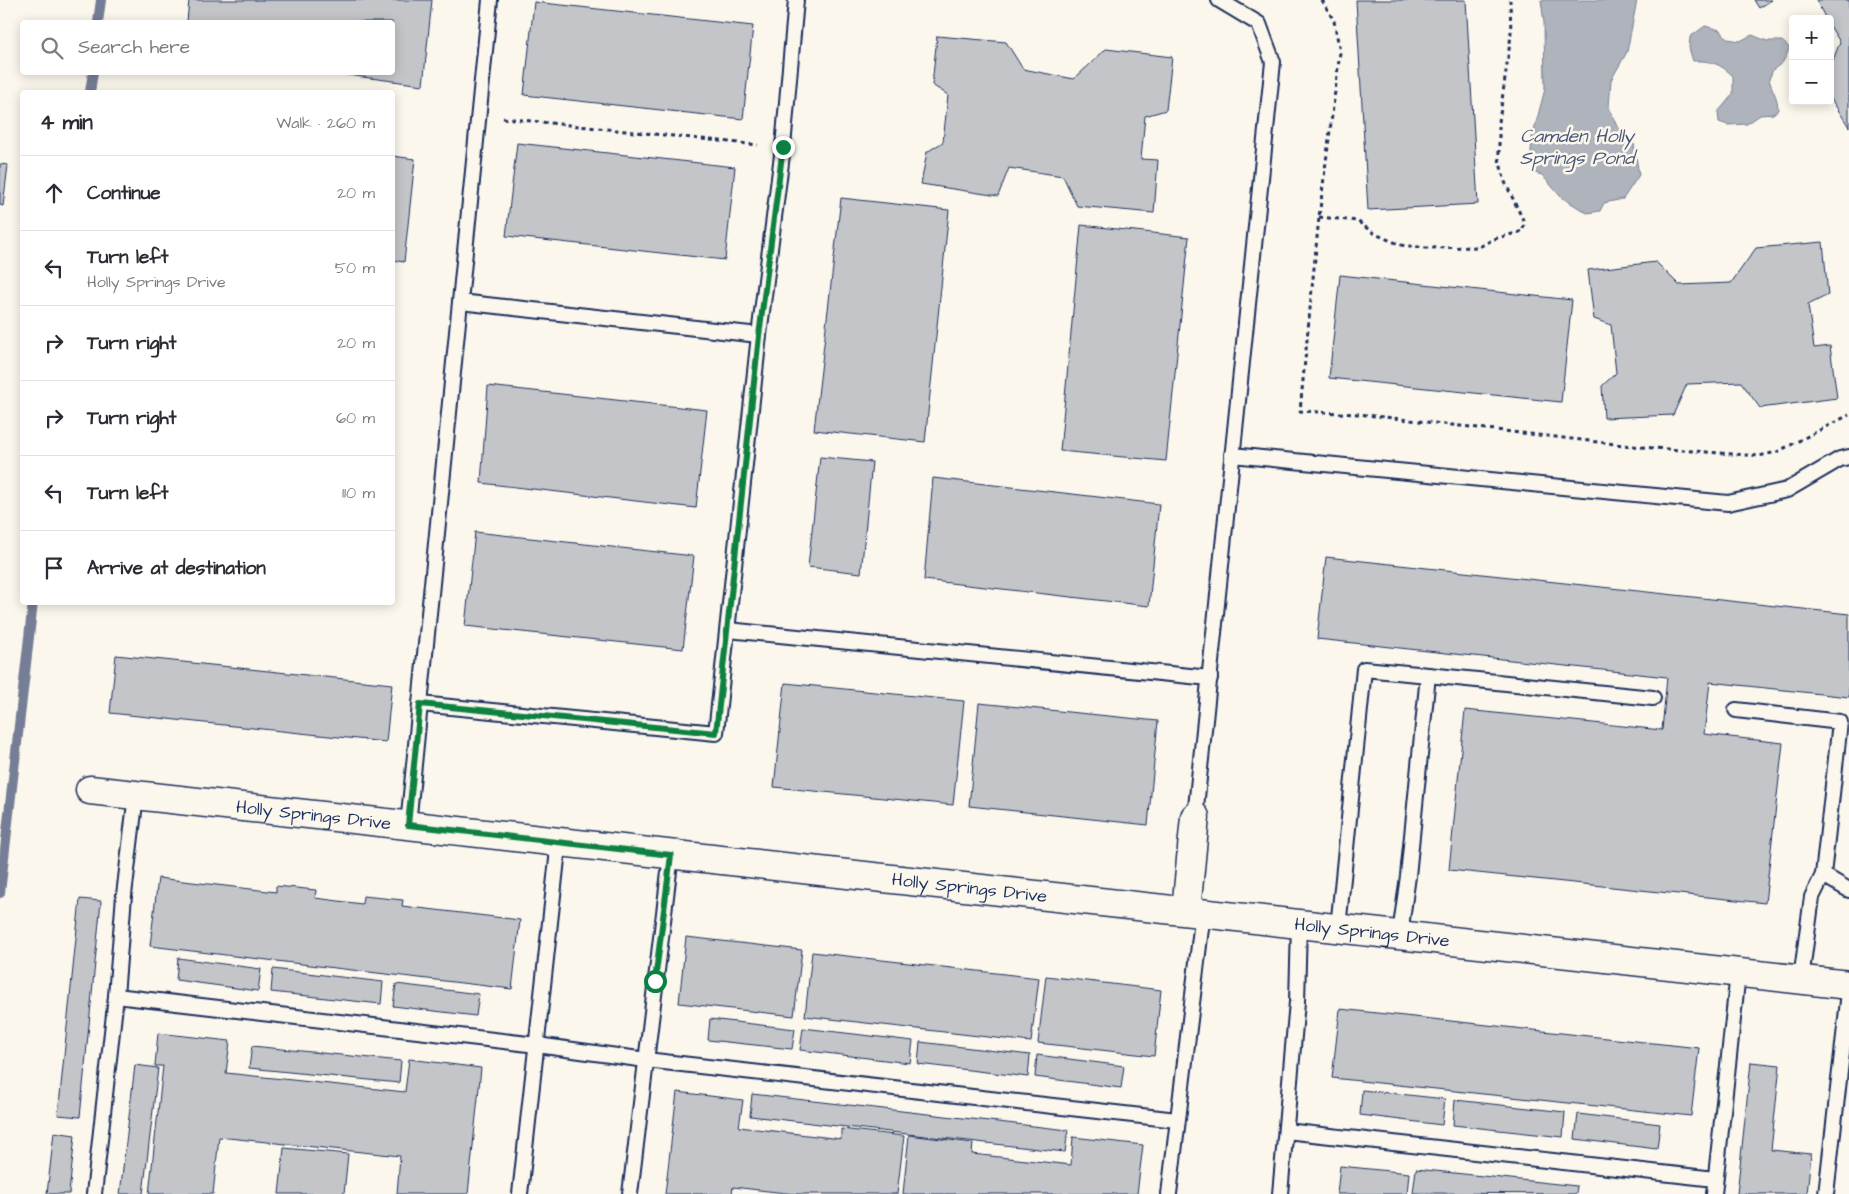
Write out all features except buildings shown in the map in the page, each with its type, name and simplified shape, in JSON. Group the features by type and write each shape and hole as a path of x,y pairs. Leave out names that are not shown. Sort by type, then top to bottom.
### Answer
{"street":[{"name":"Holly Springs Drive","path":"90,790 1849,985"},
{"path":"1194,911 1195,817"}],"lane":[{"path":"408,825 490,0"},
{"path":"420,704 716,733 759,336 783,147 796,0"},
{"path":"1195,817 1273,62 1259,24 1219,0"},
{"path":"460,302 759,336"},
{"path":"1232,455 1728,502 1787,490 1840,459 1849,458"},
{"path":"728,630 1210,678"},
{"path":"1338,928 1364,668 1653,698"},
{"path":"1400,934 1408,876 1428,675"},
{"path":"1736,710 1840,722 1823,875 1812,897 1801,979"},
{"path":"94,1194 136,795"},
{"path":"520,1194 559,841"},
{"path":"630,1194 671,855"},
{"path":"1823,875 1849,890"},
{"path":"1169,1194 1194,988 1194,911"},
{"path":"1280,1194 1297,1002 1299,924"},
{"path":"1714,1194 1738,973"},
{"path":"1826,1194 1849,992"},
{"path":"116,996 537,1044 646,1060 1177,1120"},
{"path":"1286,1131 1715,1179"}],"path":[{"path":"1322,0 1334,21 1340,52 1319,217 1300,411 1358,414 1641,447 1759,456 1778,452 1849,415"},
{"path":"1319,217 1358,221 1375,234 1401,245 1426,248 1479,247 1494,239 1523,231 1524,222 1504,182 1499,159 1499,122 1511,35 1510,0"},
{"path":"479,116 783,147"}],"water":[{"name":"Camden Holly Springs Pond","path":"1541,0 1637,0 1627,52 1611,80 1609,107 1617,126 1634,144 1639,175 1623,199 1604,203 1600,211 1587,213 1561,197 1542,175 1535,173 1531,152 1532,138 1545,89 1544,23"},
{"path":"1705,26 1720,30 1728,39 1740,41 1752,35 1767,41 1782,41 1789,47 1789,50 1783,62 1773,70 1769,79 1776,97 1778,110 1773,114 1760,115 1747,124 1728,125 1719,122 1718,112 1733,94 1733,76 1724,68 1715,64 1705,61 1693,61 1689,48 1690,37"}],"waterway":[{"path":"98,20 101,0"},
{"path":"90,90 93,75"},
{"path":"0,893 33,605"}],"route":[{"path":"655,981 671,855 408,825 420,704 716,733 759,336 783,147"}]}
